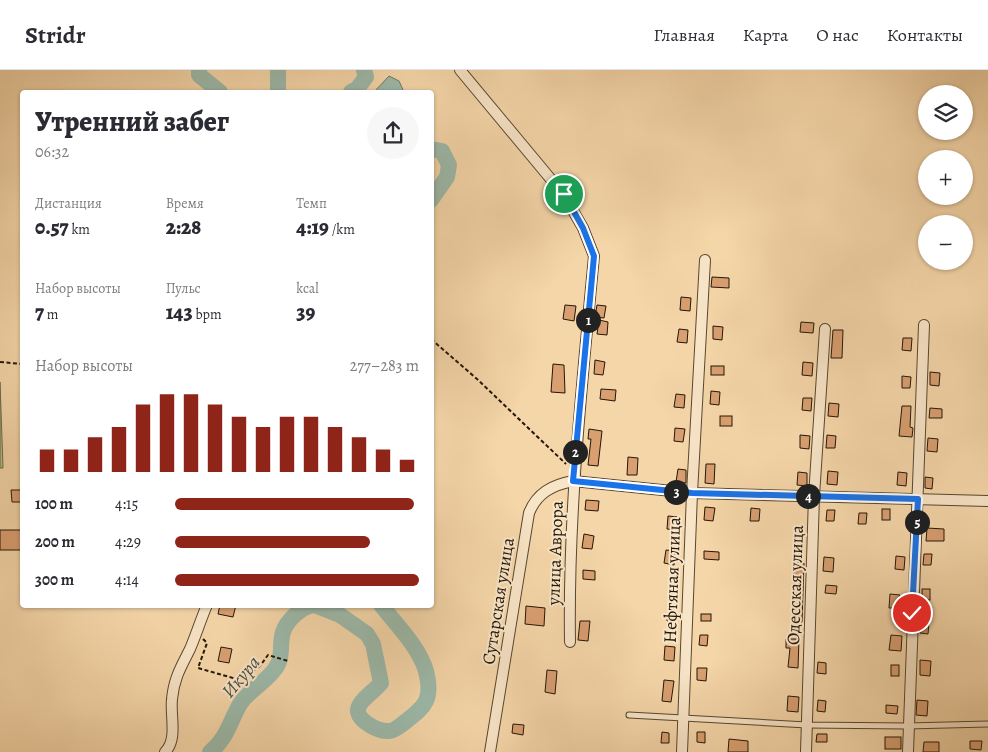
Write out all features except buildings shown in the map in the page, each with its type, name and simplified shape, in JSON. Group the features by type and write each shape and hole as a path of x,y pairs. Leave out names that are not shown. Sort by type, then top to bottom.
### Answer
{"street":[{"name":"улица Аврора","path":"460,70 564,194 583,228 594,256 573,476 569,594 570,642"},
{"name":"Нефтяная улица","path":"682,752 692,493 705,260"},
{"path":"908,752 907,726 924,325"},
{"name":"Одесская улица","path":"806,752 814,496 824,329"},
{"path":"573,476 692,493 988,502"},
{"name":"Сутарская улица","path":"490,752 529,513 534,501 542,493 573,476"},
{"path":"165,752 169,748 173,736 172,698 178,667 196,633 206,608"}],"lane":[{"path":"628,715 807,725 907,726 988,724"}],"path":[{"path":"434,342 477,379 573,476"},
{"path":"0,362 20,364"},
{"path":"196,633 207,643 198,668 240,680 260,666 268,655 288,661"}],"green space":[{"path":"0,382 3,468 0,468"}],"shaded area":[{"path":"389,76 399,81 403,90 376,90"}],"waterway":[{"path":"199,70 199,75 218,90"},
{"path":"278,70 278,90"},
{"name":"Икура","path":"355,90 366,77 364,70"},
{"name":"Икура","path":"434,150 442,151 449,165 447,177 434,196"},
{"name":"Икура","path":"210,752 224,736 240,704 248,694 271,674 278,664 285,627 296,614 305,608"},
{"name":"Икура","path":"322,608 340,615 367,634 373,644 381,683 360,704 358,712 359,716 370,726 389,731 397,728 423,706 429,689 426,671 418,653 407,636 384,608"}],"route":[{"path":"564,194 583,228 594,256 573,481 692,493 918,499 912,613"}]}
